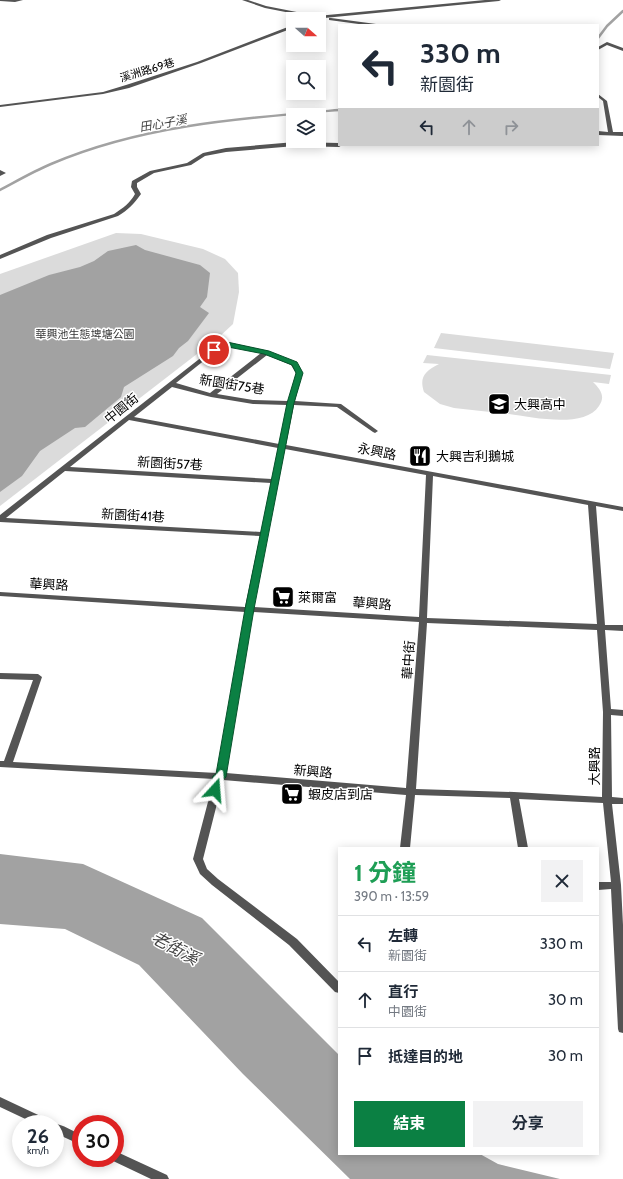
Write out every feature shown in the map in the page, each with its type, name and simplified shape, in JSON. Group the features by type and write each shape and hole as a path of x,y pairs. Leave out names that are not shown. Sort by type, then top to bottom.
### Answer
{"street":[{"path":"0,0 22,0"},
{"path":"244,0 265,7 290,12"},
{"path":"326,16 499,0"},
{"path":"326,18 368,24"},
{"name":"溪洲路69巷","path":"0,106 116,90 172,73 286,29"},
{"path":"599,48 607,43 623,50"},
{"path":"599,96 605,101 611,133"},
{"path":"599,133 623,134"},
{"path":"0,257 67,230 112,217 136,200 138,194 134,186 134,182 152,172 189,164 203,155 243,148 296,144 338,145"},
{"name":"中園街","path":"0,520 214,350 227,344 266,352 294,364 299,373 290,403 249,609 220,776 198,859 203,871 215,882 293,942 338,988"},
{"path":"211,395 266,352"},
{"name":"新園街75巷","path":"170,384 211,395 253,402 339,405 376,430"},
{"name":"永興路","path":"128,418 623,508"},
{"name":"新園街57巷","path":"64,469 275,481"},
{"name":"華中街","path":"406,847 412,792 423,620 430,473"},
{"name":"大興路","path":"592,503 607,712 608,800 616,885 623,1030"},
{"name":"新園街41巷","path":"0,520 264,534"},
{"name":"華興路","path":"0,594 423,620 623,628"},
{"path":"0,676 38,677 4,764"},
{"path":"607,712 623,713"},
{"name":"新興路","path":"4,764 220,776 412,792 514,795 623,801"},
{"path":"514,795 523,847"},
{"path":"599,886 616,885"},
{"path":"0,1102 28,1115"},
{"path":"124,1160 163,1179"}],"green space":[{"name":"華興池生態埤塘公園","path":"116,233 141,234 203,249 225,259 238,273 239,292 233,324 219,337 0,506 0,274"},
{"path":"441,333 614,353 610,369 434,348"},
{"path":"427,355 611,375 609,384 593,382 600,390 602,399 599,406 592,413 582,417 570,419 544,419 454,408 440,404 424,392 422,382 424,375 430,369 439,364 423,363"}],"water":[{"name":"華興池生態埤塘公園","path":"136,245 145,250 200,265 210,273 207,297 200,307 209,313 188,341 179,348 173,356 124,387 121,397 85,427 75,428 40,451 22,476 0,492 0,295 49,275 80,267 94,261 108,251"},
{"name":"老街溪","path":"0,854 83,864 202,918 338,1054 338,1155 482,1155 498,1164 560,1179 350,1179 243,1074 139,965 65,929 0,924"}],"waterway":[{"name":"田心子溪","path":"599,37 607,26 623,11"},
{"name":"田心子溪","path":"0,190 51,164 121,140 193,125 229,120 338,110"}],"place":[{"name":"大興高中","path":"499,404"},
{"name":"大興吉利鵝城","path":"420,456"},
{"name":"萊爾富","path":"283,597"},
{"name":"蝦皮店到店","path":"292,794"}],"route":[{"path":"214,350 227,344 266,352 294,364 299,373 290,403 249,609 220,777 218,776 215,790"}]}
